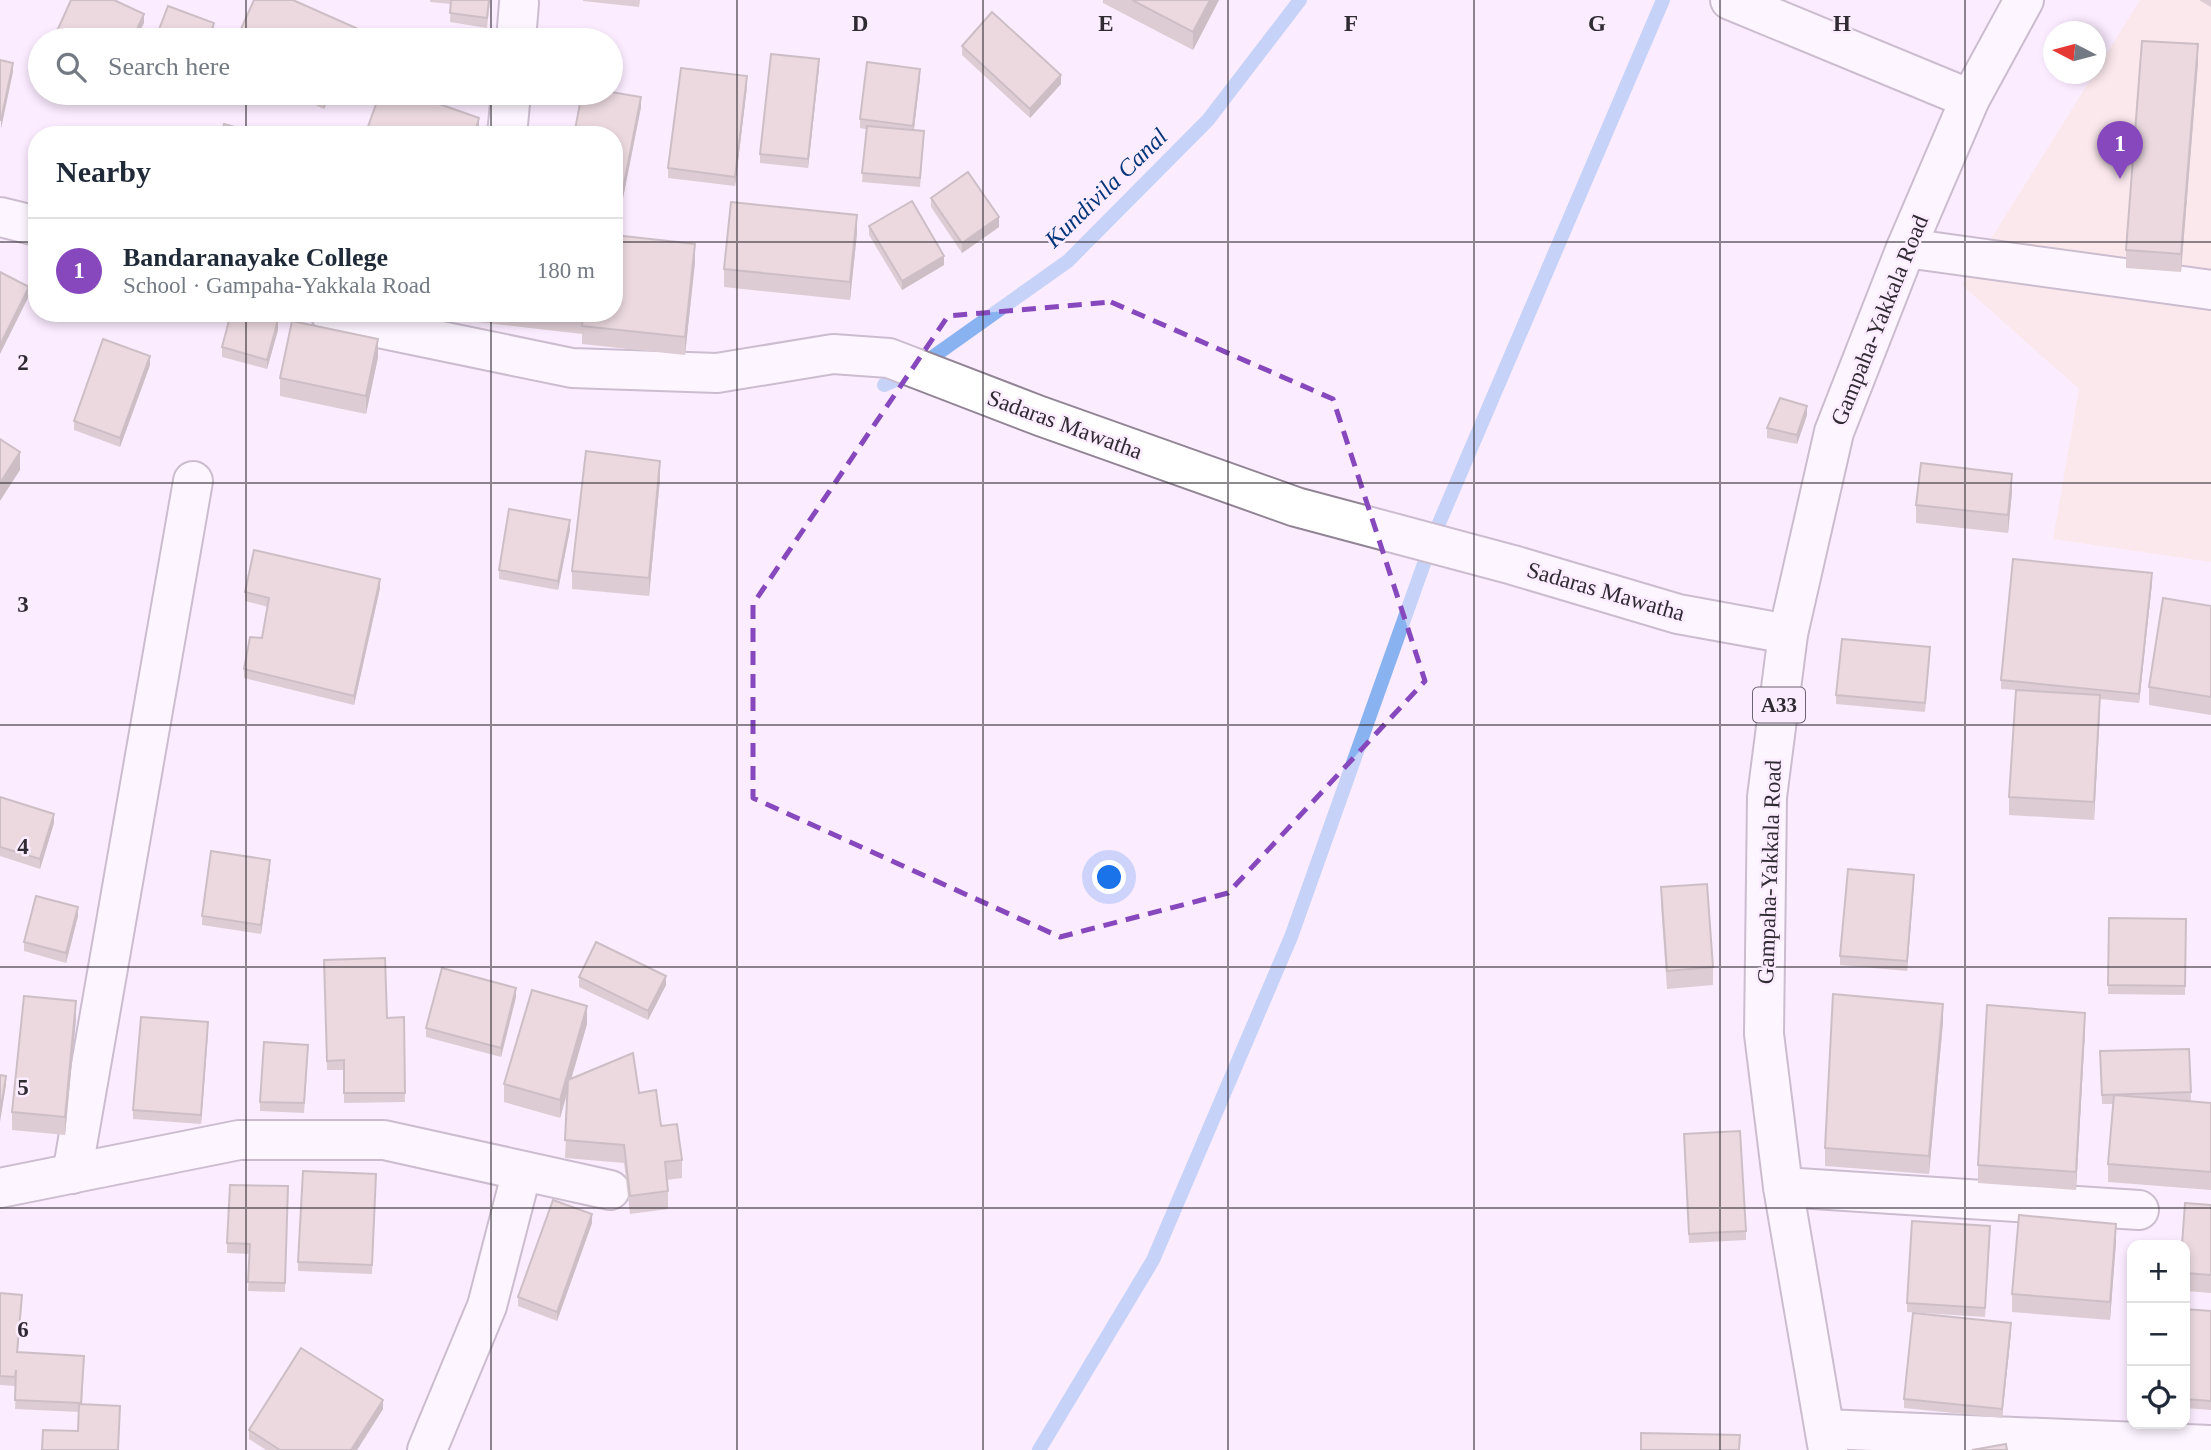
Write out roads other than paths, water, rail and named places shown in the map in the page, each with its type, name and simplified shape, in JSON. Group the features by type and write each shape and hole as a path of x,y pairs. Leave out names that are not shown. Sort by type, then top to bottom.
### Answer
{"main road":[{"path":"1730,0 1970,99"},
{"name":"Gampaha-Yakkala Road","path":"1826,1439 1783,1187 1764,1034 1767,797 1788,634 1834,432 1906,248 1970,99 2024,0"},
{"path":"508,126 510,105"},
{"path":"0,217 28,224"},
{"path":"1906,248 2211,290"},
{"name":"Sadaras Mawatha","path":"360,322 383,329 433,326 572,368 717,373 833,354 889,358 1040,416 1296,507 1513,565 1678,614 1788,634"},
{"path":"72,1174 193,481"},
{"path":"0,1188 239,1140 384,1140 610,1190"},
{"path":"427,1450 487,1306 522,1171"},
{"path":"1783,1187 2139,1210"},
{"path":"1826,1439 2211,1445"}],"waterway":[{"name":"Kundivila Canal","path":"920,366 1068,261 1208,120 1300,0"},
{"path":"1431,542 1663,0"},
{"path":"884,385 911,373"},
{"path":"1039,1450 1153,1260 1291,937 1431,544"}],"place":[{"name":"Bandaranayake College","path":"2120,179"}]}
